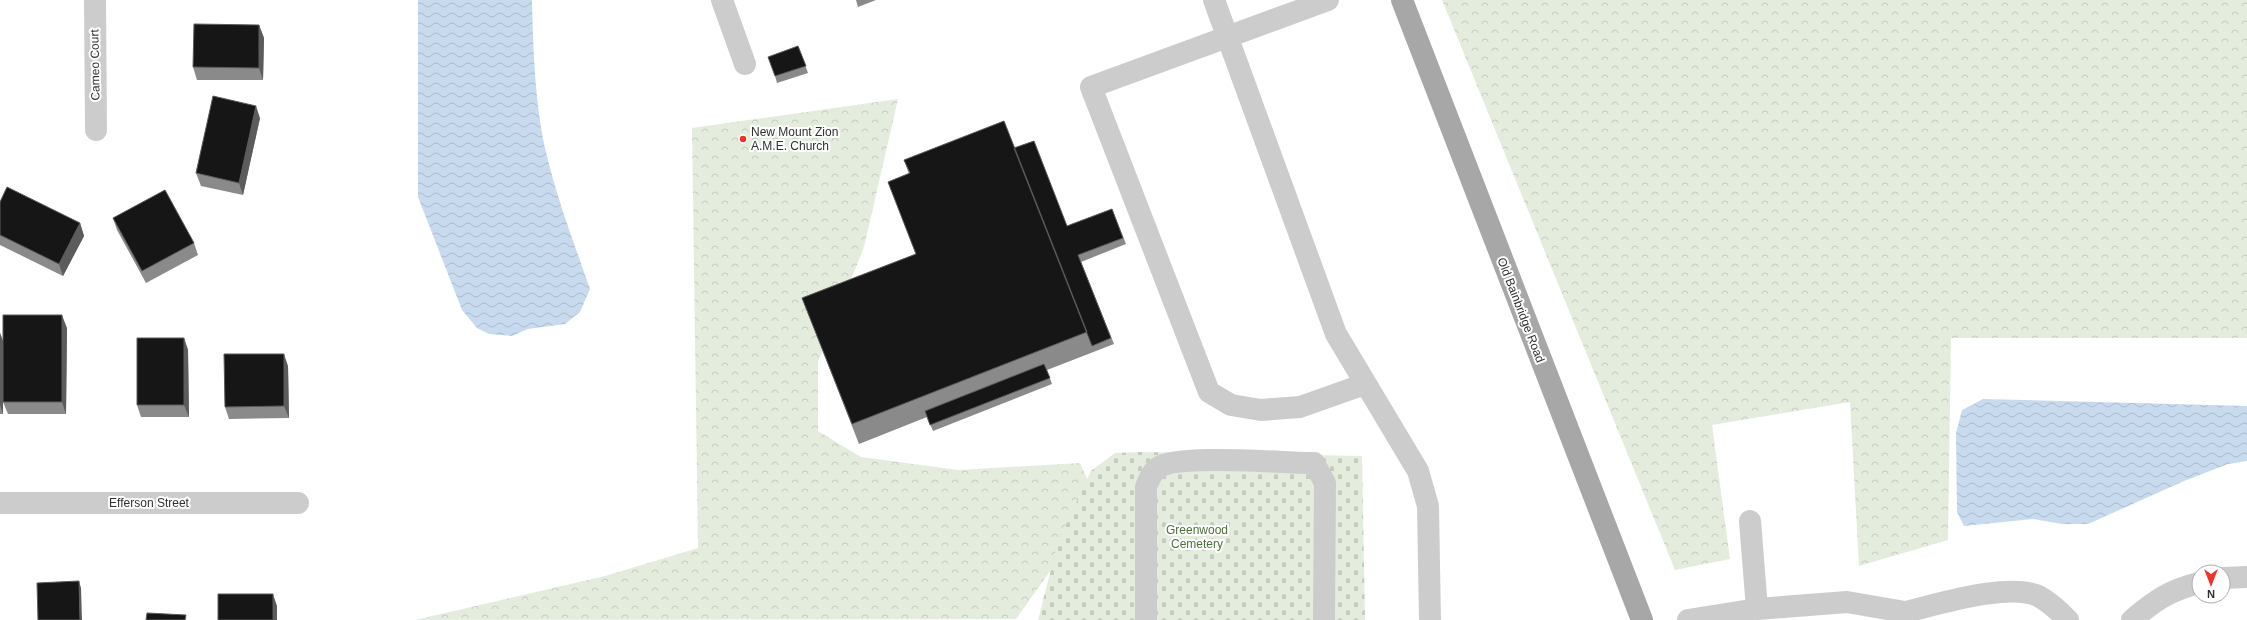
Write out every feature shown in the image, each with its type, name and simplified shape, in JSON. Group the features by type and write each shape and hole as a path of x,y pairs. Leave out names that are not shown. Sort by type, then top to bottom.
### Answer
{"main road":[{"name":"Old Bainbridge Road","path":"1402,0 1642,620"}],"street":[{"name":"Cameo Court","path":"95,0 96,130"},
{"path":"722,0 745,64"},
{"path":"1214,0 1229,36 1336,334 1418,471 1428,506 1430,620"},
{"path":"1328,0 1091,87 1210,392 1231,405 1261,410 1300,407 1365,384"},
{"path":"1146,620 1146,487 1149,477 1158,467 1180,460 1314,463 1325,482 1324,620"},
{"name":"Efferson Street","path":"0,503 298,504"},
{"path":"1750,521 1757,609"},
{"path":"2231,578 2247,577"},
{"path":"2132,620 2152,602 2178,588 2191,585"},
{"path":"1688,620 1757,609 1847,602 1895,616 1985,593 2011,591 2039,596 2068,620"}],"green space":[{"path":"1442,0 2247,0 2247,338 1951,338 1948,540 1859,566 1850,402 1712,425 1730,559 1675,570"},
{"path":"898,99 864,247 818,362 818,431 861,457 958,470 1080,463 1090,485 1070,543 1016,619 415,620 605,576 698,548 692,128"},
{"name":"Greenwood Cemetery","path":"1141,452 1362,456 1365,620 1038,620 1058,542 1091,471 1115,453"}],"water":[{"path":"418,0 532,0 535,76 542,134 550,169 590,289 580,312 565,324 528,329 512,336 489,334 477,328 462,310 418,197"},
{"path":"1983,399 2247,406 2247,461 2228,464 2184,481 2088,524 2062,524 2033,519 1964,526 1957,512 1956,433 1962,410"}],"building":[{"path":"194,24 259,25 259,68 193,67"},
{"path":"798,46 806,66 775,76 768,57"},
{"path":"213,96 256,106 239,183 196,173"},
{"path":"1004,121 1087,332 852,424 802,298 916,254 888,182 910,173 904,160"},
{"path":"1034,141 1067,226 1112,209 1123,238 1078,255 1111,338 1092,346 1014,148"},
{"path":"7,187 80,223 59,264 0,235 0,202"},
{"path":"165,190 194,243 142,271 113,218"},
{"path":"3,315 62,315 62,402 3,402"},
{"path":"137,338 184,338 184,405 137,405"},
{"path":"224,354 284,354 284,406 225,407"},
{"path":"1044,364 1050,378 930,425 925,411"},
{"path":"79,581 80,620 38,620 37,583"},
{"path":"218,594 273,594 273,620 218,620"},
{"path":"147,613 186,615 185,620 146,620"}],"place":[{"name":"New Mount Zion A.M.E. Church","path":"743,139"}]}
